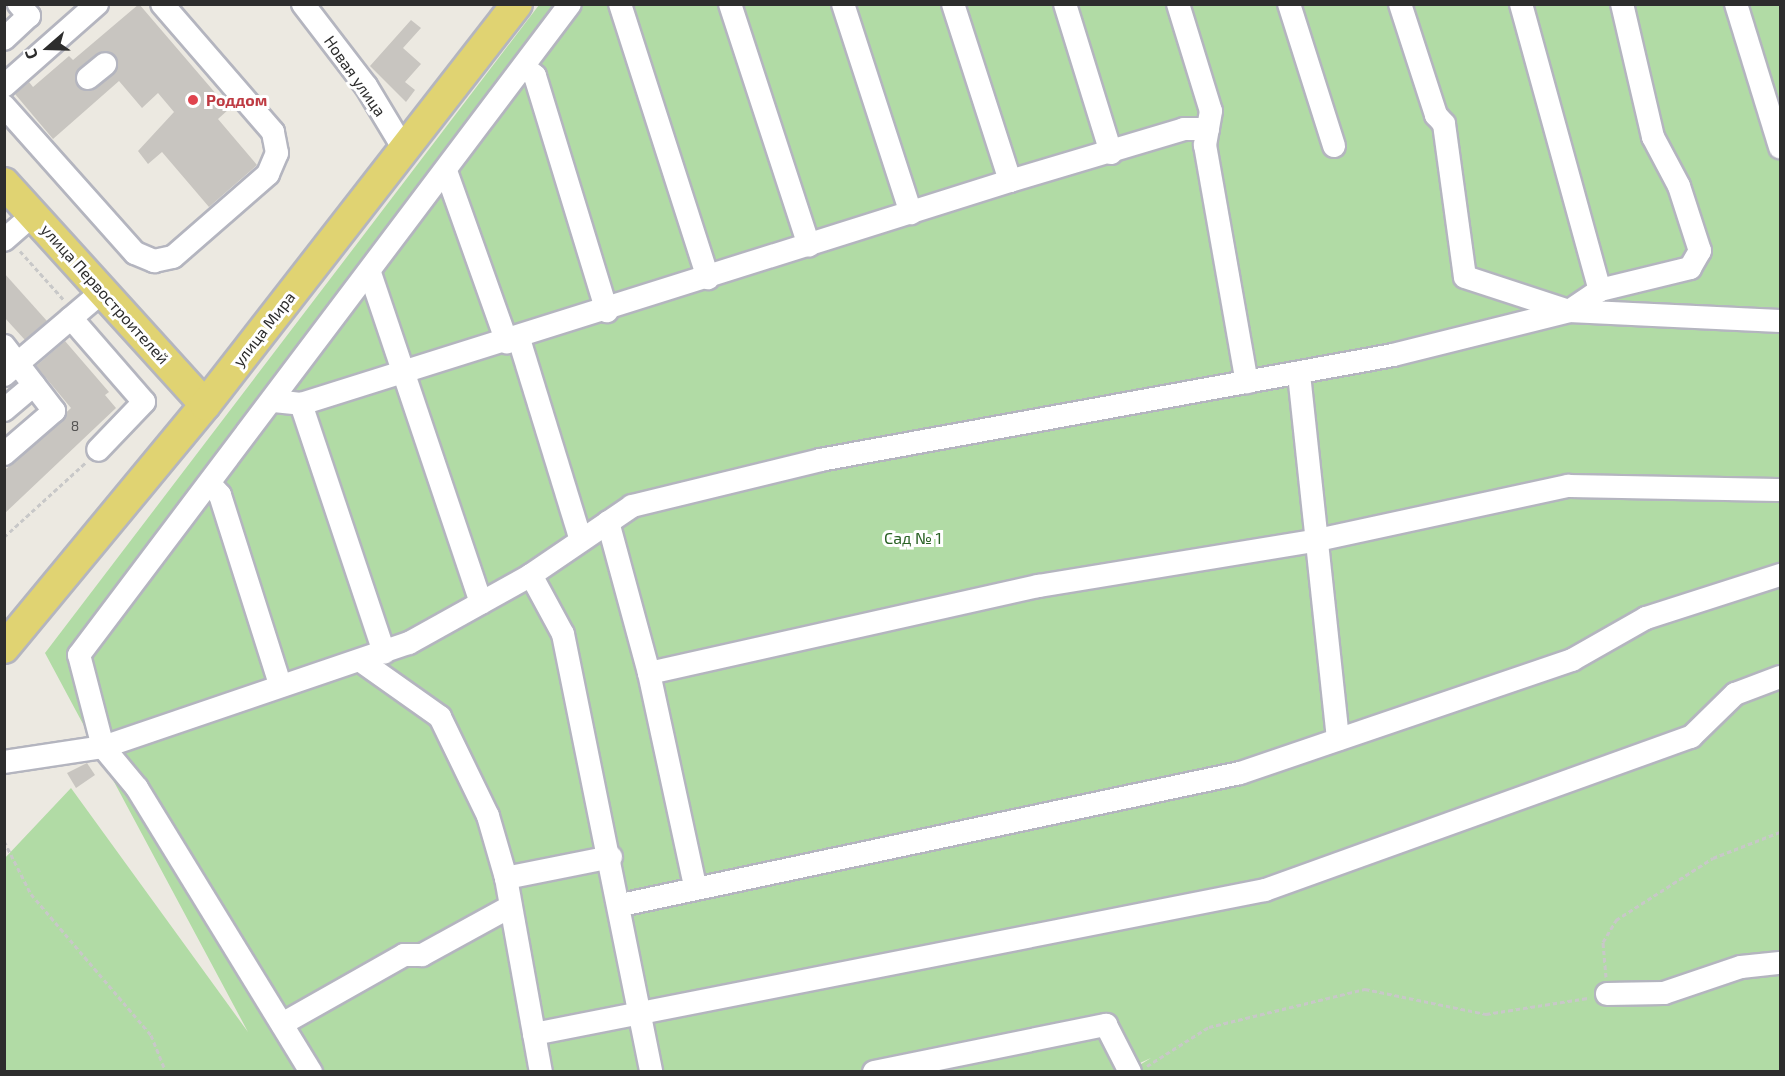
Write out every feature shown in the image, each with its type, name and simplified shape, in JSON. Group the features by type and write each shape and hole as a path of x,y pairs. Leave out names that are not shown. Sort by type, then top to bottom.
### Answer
{"main road":[{"name":"улица Мира","path":"4,648 205,405 517,4"},
{"name":"улица Первостроителей","path":"4,183 205,405"}],"street":[{"path":"4,39 29,16 19,4"},
{"path":"4,86 97,4"},
{"path":"4,106 135,253 154,261 173,257 268,174 277,153 273,132 162,4"},
{"name":"Новая улица","path":"303,4 366,86 404,149"},
{"path":"311,1071 137,788 103,747 79,655 274,401 570,4"},
{"path":"620,4 708,278"},
{"path":"730,4 809,245"},
{"path":"843,4 911,213"},
{"path":"953,4 1010,182"},
{"path":"1065,4 1111,153"},
{"path":"1178,4 1211,111 1205,145 1247,382"},
{"path":"1288,4 1334,146"},
{"path":"1400,4 1436,115 1444,124 1465,277 1569,311 1780,321"},
{"path":"1521,4 1600,290"},
{"path":"4,762 103,747 280,684 362,661 481,603 531,575 632,506 820,460 1299,374 1569,311 1600,290 1690,268 1700,251 1679,186 1653,137 1622,4"},
{"path":"1736,4 1780,147"},
{"path":"524,67 535,76 607,310"},
{"path":"274,401 301,404 513,341 809,245 1184,129 1208,129"},
{"path":"446,171 513,341 581,540"},
{"path":"6,239 33,215"},
{"path":"370,273 406,373 481,603"},
{"path":"4,454 54,411 34,385 9,362 74,316 102,292"},
{"path":"74,316 144,402 98,450"},
{"path":"1299,374 1338,739"},
{"path":"4,410 34,385"},
{"path":"301,404 384,652"},
{"path":"210,484 220,495 280,684"},
{"path":"649,673 1038,586 1318,540 1568,486 1780,490"},
{"path":"608,522 649,673 695,885"},
{"path":"531,575 563,634 621,905 651,1071"},
{"path":"621,905 695,885 1240,773 1572,660 1646,618 1780,575"},
{"path":"362,661 440,717 488,816 506,878 508,908 541,1071"},
{"path":"534,1034 1265,890 1691,737 1735,694 1780,677"},
{"path":"506,878 611,857"},
{"path":"282,1024 404,955 422,955 508,908"},
{"path":"1607,994 1664,993 1741,967 1780,963"},
{"path":"874,1071 1106,1025 1131,1071"}],"path":[{"path":"6,239 74,316"},
{"path":"4,537 98,450"},
{"path":"1138,1071 1209,1027 1365,988 1486,1014 1541,1010 1607,994 1603,942 1616,920 1713,858 1780,832"},
{"path":"4,842 31,894 151,1035 166,1071"}],"green space":[{"name":"Сад № 1","path":"539,5 1780,5 1780,1071 1130,1071 1151,1058 1120,1072 5,1071 4,859 71,788 248,1032 45,653"}],"building":[{"name":"Роддом","path":"139,4 229,109 218,119 257,165 209,207 162,152 148,164 138,151 174,112 158,93 142,108 119,81 53,139 15,94 29,82 33,87 69,56 73,60","holes":["103,51 116,56 117,69 97,88 83,90 76,73"]},
{"path":"411,20 421,28 403,48 421,64 405,82 415,90 406,102 370,66"},
{"path":"4,273 47,321 25,340 4,317"},
{"path":"65,341 109,392 105,395 116,408 4,514 4,471 71,408 36,366"},
{"path":"87,763 95,775 76,788 67,773"}],"place":[{"name":"Роддом","path":"193,100"}]}
